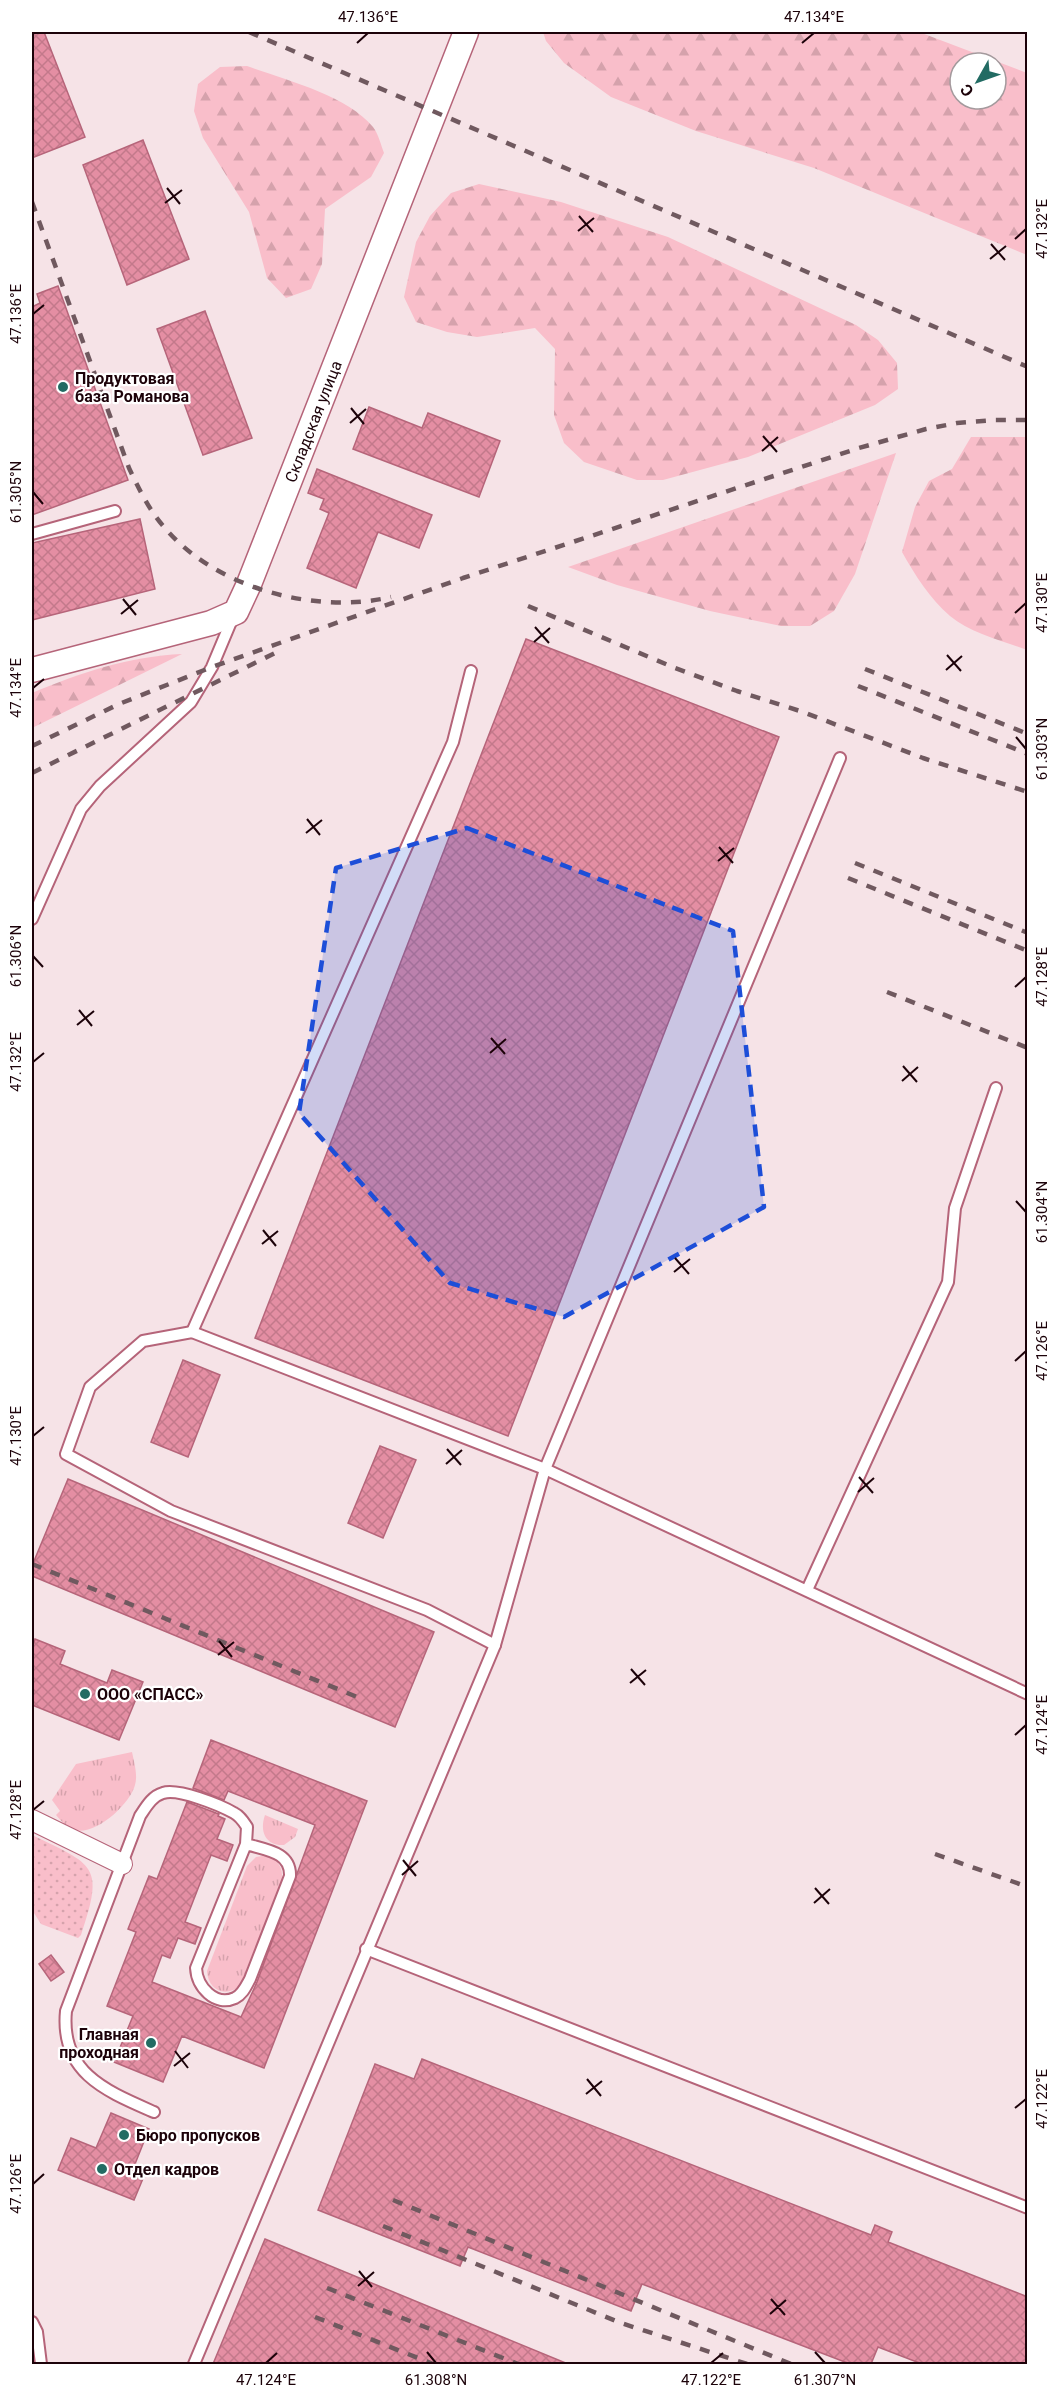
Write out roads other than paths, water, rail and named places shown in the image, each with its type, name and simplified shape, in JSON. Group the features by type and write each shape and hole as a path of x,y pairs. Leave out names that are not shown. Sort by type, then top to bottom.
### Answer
{"street":[{"name":"Складская улица","path":"236,612 466,32"},
{"path":"32,670 211,623 236,612"},
{"path":"32,1820 122,1864"}],"lane":[{"path":"32,534 115,511"},
{"path":"32,919 81,809 100,786 191,702 206,679 236,612"},
{"path":"192,1332 453,742 471,671"},
{"path":"194,2364 495,1645 545,1469 840,758"},
{"path":"807,1590 948,1282 955,1208 996,1088"},
{"path":"495,1645 427,1610 171,1511 66,1454 90,1387 143,1341 192,1332 545,1469 1028,1694"},
{"path":"154,2112 106,2090 88,2076 73,2055 66,2032 66,2011 145,1809 160,1794 171,1791 235,1813 247,1827 246,1844 196,1968 200,1984 207,1993 217,1999 236,1998 244,1990 290,1876 290,1866 286,1860 276,1853 246,1844"},
{"path":"366,1949 1028,2208"},
{"path":"32,2322 37,2332 41,2364"}],"railway":[{"path":"249,32 1028,367"},
{"path":"32,202 129,468 149,506 164,527 185,548 210,566 238,581 268,592 299,599 331,602 362,602 391,597"},
{"path":"32,746 119,704 212,667 463,578 859,448 926,429 957,423 1028,420"},
{"path":"528,606 675,668 803,712 923,758 1028,792"},
{"path":"32,773 277,652"},
{"path":"865,669 1028,734"},
{"path":"858,686 1028,754"},
{"path":"855,863 1028,933"},
{"path":"848,878 1028,951"},
{"path":"887,992 1028,1048"},
{"path":"32,1564 362,1699"},
{"path":"935,1854 1028,1887"},
{"path":"393,2200 791,2364"},
{"path":"383,2226 621,2323 747,2364"},
{"path":"327,2288 518,2364"},
{"path":"315,2317 433,2364"}],"place":[{"name":"Продуктовая база Романова","path":"63,387"},
{"name":"ООО «СПАСС»","path":"85,1694"},
{"name":"Главная проходная","path":"151,2043"},
{"name":"Бюро пропусков","path":"124,2135"},
{"name":"Отдел кадров","path":"102,2169"}]}
